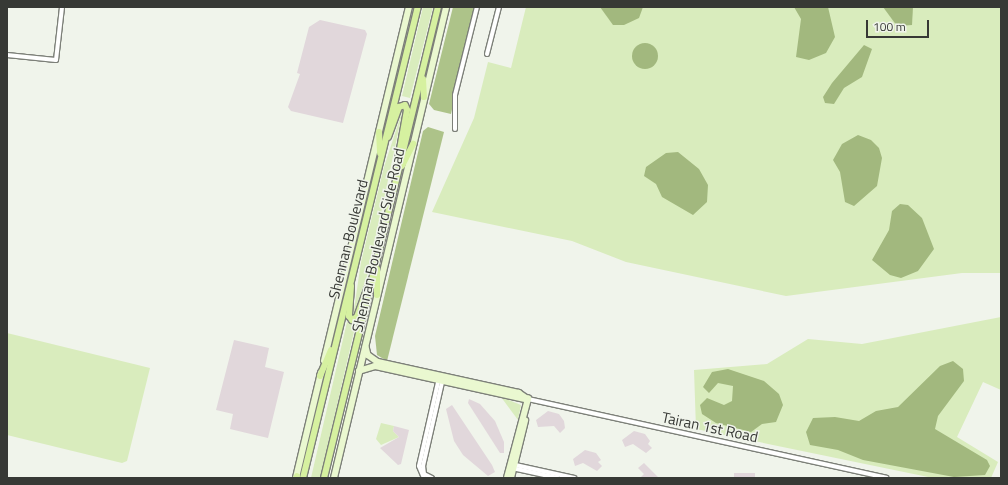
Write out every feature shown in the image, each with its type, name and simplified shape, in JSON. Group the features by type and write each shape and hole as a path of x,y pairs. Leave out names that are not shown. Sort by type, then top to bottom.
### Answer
{"main road":[{"name":"Shennan Boulevard Side Road","path":"296,477 409,7"},
{"name":"Shennan Boulevard","path":"303,478 418,7"},
{"path":"324,478 438,7"},
{"name":"Shennan Boulevard Side Road","path":"334,478 446,7"},
{"path":"422,73 424,98"},
{"path":"383,148 399,108 405,106 407,110 396,159 397,177"},
{"path":"379,132 380,160"},
{"path":"397,177 413,144"},
{"path":"377,259 377,295"},
{"path":"351,280 349,316 353,320 372,279"},
{"path":"320,376 339,332"},
{"name":"Tairan 1st Road","path":"365,344 368,355 375,361 441,378"},
{"name":"Tairan 1st Road","path":"359,372 372,366 518,393 528,399"},
{"path":"511,478 512,466 528,399"},
{"path":"507,478 512,466"}],"street":[{"path":"7,54 56,60 62,7"},
{"path":"455,129 455,95 477,7"},
{"path":"487,54 499,7"},
{"path":"424,478 419,466 441,378"},
{"path":"432,478 424,474 423,466 441,378"},
{"name":"Tairan 1st Road","path":"528,399 886,478"},
{"path":"512,466 558,478"},
{"path":"512,466 574,478"},
{"path":"858,478 859,472"}],"shaded area":[{"path":"423,7 433,7 410,98 402,96"},
{"path":"453,7 474,7 451,114 434,110 429,104"},
{"path":"526,7 1001,7 1001,273 962,273 786,296 626,262 572,241 432,212 474,118 488,62 511,68"},
{"path":"600,7 643,7 639,18 624,25 613,25"},
{"path":"794,7 828,7 835,37 826,53 809,60 796,57 801,19"},
{"path":"883,7 913,7 912,25 897,26"},
{"path":"645,43 654,47 658,56 654,65 645,69 636,65 632,56 636,47"},
{"path":"864,45 872,49 862,77 844,88 834,104 825,103 823,97 832,83"},
{"path":"403,109 369,270 353,316 361,262 384,167"},
{"path":"428,127 444,132 387,361 377,355 375,336 423,131"},
{"path":"858,135 871,140 879,148 882,158 877,186 854,206 845,202 840,172 833,160 842,144"},
{"path":"678,152 699,169 708,185 707,202 693,215 662,197 656,184 644,176 646,167 666,153"},
{"path":"900,204 908,205 922,218 934,249 918,271 901,278 890,275 872,260 889,230 892,211"},
{"path":"1001,317 1001,390 983,382 957,437 998,462 991,478 933,478 696,429 694,370 767,364 808,339 862,344"},
{"path":"347,322 356,324 320,478 311,478"},
{"path":"7,333 150,368 127,461 122,463 7,435"},
{"path":"953,361 963,369 964,381 938,416 935,429 987,460 990,466 985,475 954,477 863,460 838,450 810,445 806,432 813,418 835,417 859,421 876,411 898,407 940,366"},
{"path":"728,369 764,381 779,394 783,405 776,422 762,424 751,432 716,423 702,414 700,405 707,398 724,405 732,401 733,386 718,383 709,393 703,387 712,372"},
{"path":"501,397 521,405 518,420"},
{"path":"381,423 394,426 393,431 399,437 381,445 376,439"}],"building":[{"path":"320,20 365,30 367,34 343,123 291,111 288,107 300,74 297,73 309,27"},
{"path":"234,340 269,348 265,367 284,372 268,438 230,429 233,414 216,410"},
{"path":"469,399 480,404 495,421 504,442 504,453 500,453 468,403"},
{"path":"452,405 492,465 495,472 488,476 463,455 454,441 446,409"},
{"path":"548,411 559,414 564,421 565,428 560,433 554,426 538,427 536,420"},
{"path":"394,426 409,430 401,464 398,465 380,448 399,437 393,431"},
{"path":"634,431 645,434 650,441 648,444 652,448 646,453 633,444 625,447 622,440"},
{"path":"585,450 596,453 601,460 598,462 602,466 597,471 583,463 575,466 573,459"},
{"path":"644,463 659,478 640,478 644,474 638,468"},
{"path":"734,473 755,473 755,478 734,478"}]}
